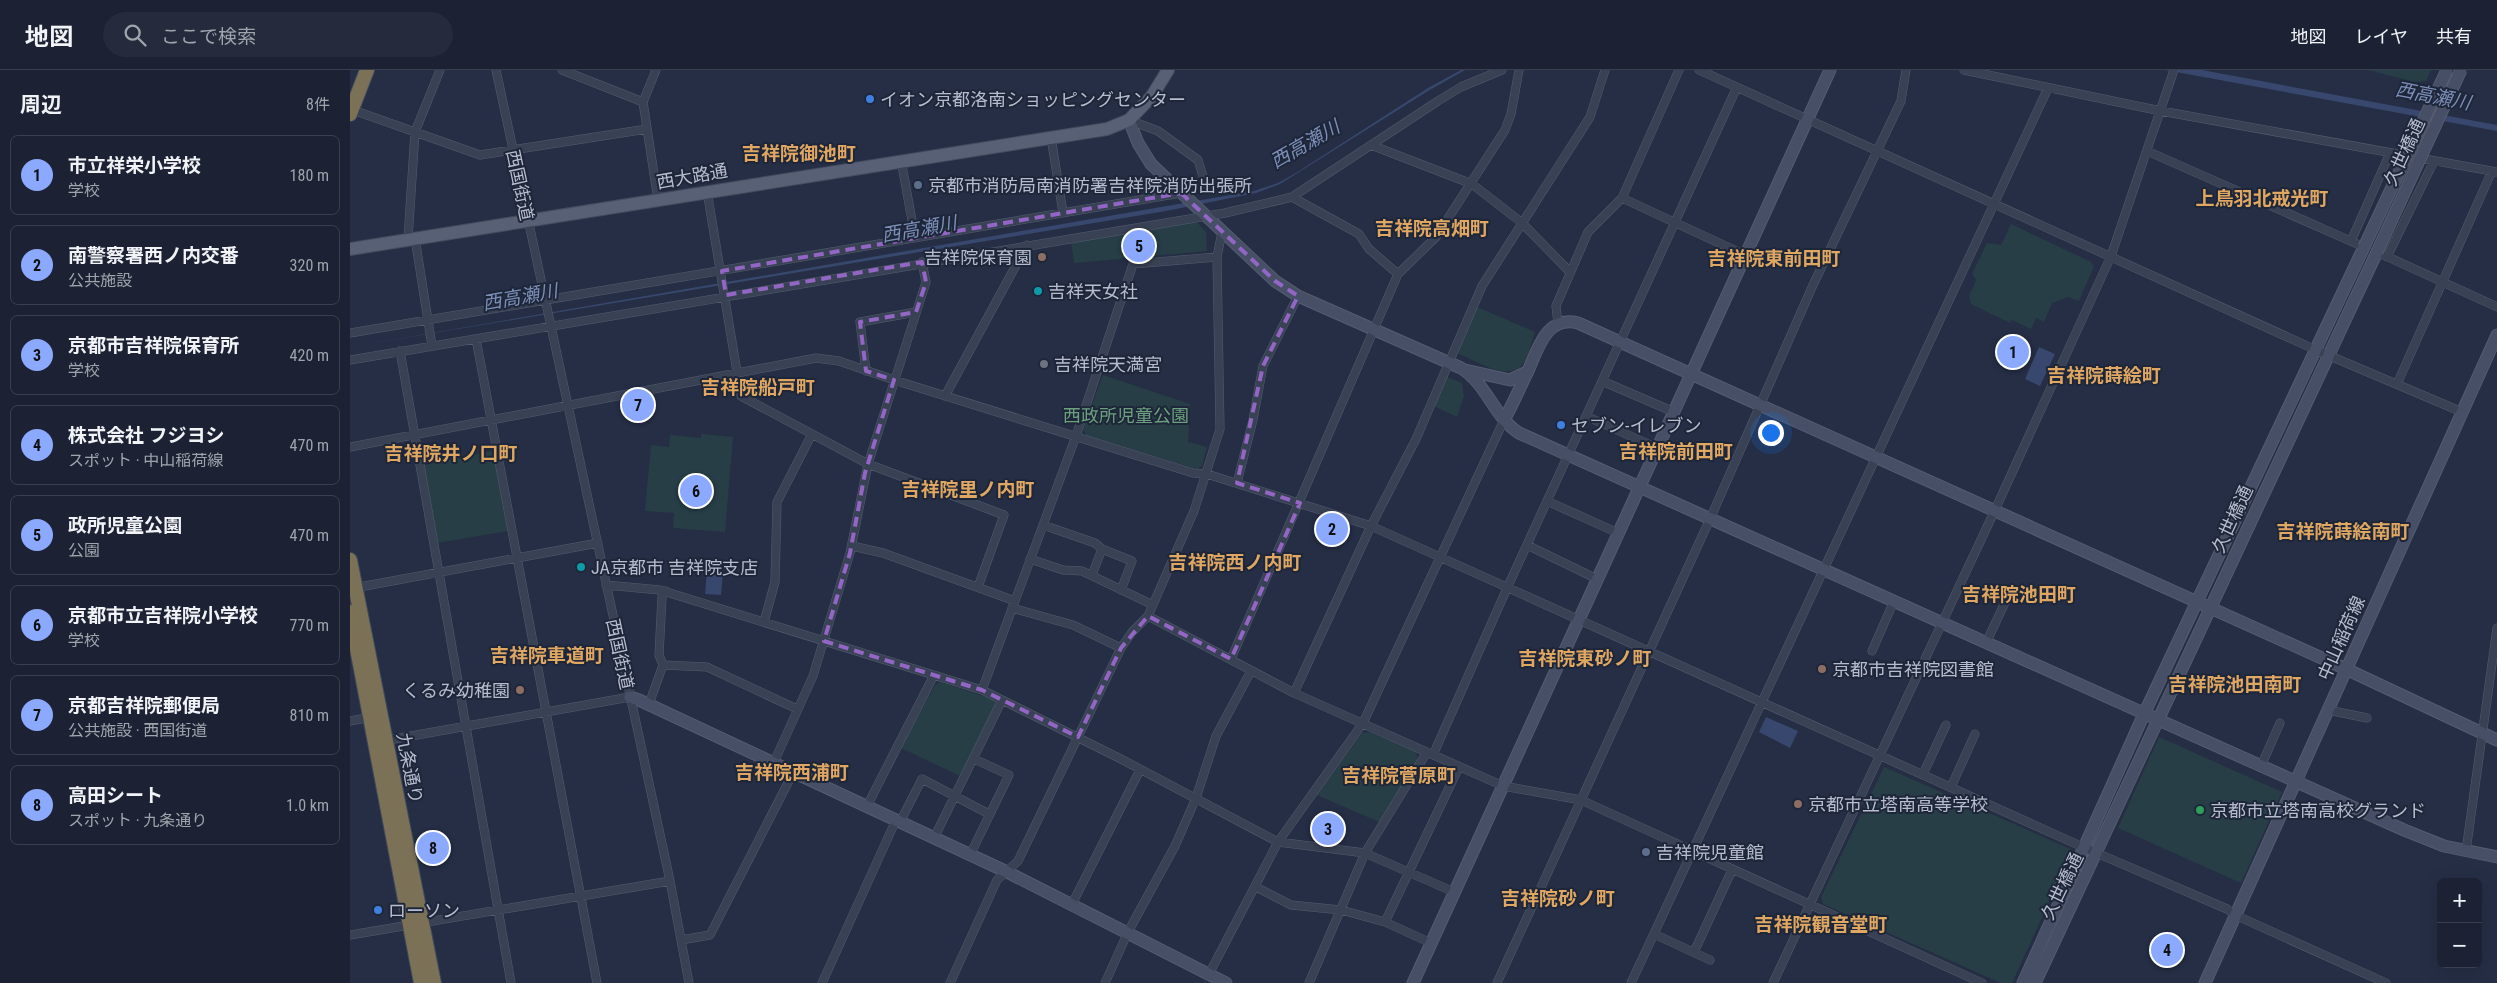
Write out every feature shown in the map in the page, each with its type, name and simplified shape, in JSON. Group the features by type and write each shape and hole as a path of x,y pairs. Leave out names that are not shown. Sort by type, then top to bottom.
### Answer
{"highway":[{"path":"351,111 367,70"},
{"name":"九条通り","path":"350,560 353,589 376,716 416,924 421,983"},
{"name":"九条通り","path":"350,612 376,716"},
{"name":"九条通り","path":"416,924 434,983"}],"main road":[{"path":"1129,120 1152,96 1168,70"},
{"name":"西大路通","path":"350,249 528,219 1107,128 1129,120"}],"street":[{"path":"432,346 429,321 412,239 415,132 440,70"},
{"name":"西国街道","path":"496,70 670,881 689,983"},
{"path":"562,70 642,102"},
{"path":"656,70 642,102 658,200"},
{"path":"350,360 476,339 550,324 1026,245 1292,197 1461,87 1502,70"},
{"path":"1231,659 1398,274 1436,237 1472,184 1505,130 1511,114 1519,70"},
{"path":"1294,692 1371,526 1416,439 1482,286 1521,222 1590,117 1605,70"},
{"path":"1558,324 1556,306 1588,232 1622,198 1679,70"},
{"path":"1699,70 2316,350 2462,412"},
{"path":"1413,983 1830,70"},
{"path":"1498,983 1650,653 1876,151 1901,101 1906,70"},
{"path":"1964,70 2161,112 2494,171 2397,384"},
{"path":"1773,983 1995,510 2111,256 2174,70"},
{"name":"久世橋通","path":"2022,983 2085,848 2144,714 2199,602 2446,70"},
{"name":"久世橋通","path":"2035,983 2097,854 2156,720 2329,355 2382,254 2461,70"},
{"path":"1309,983 1365,852 1430,754 1569,456 1674,221 1737,87"},
{"path":"1631,983 1760,702 2048,88"},
{"path":"351,111 480,155 647,129"},
{"path":"1129,120 1158,131 1198,160 1205,183"},
{"path":"1129,120 1145,156 1182,194 1275,281 1298,296 1465,370 1510,380 1527,372"},
{"path":"1051,137 1063,213"},
{"path":"1371,144 1472,184 1521,222 1570,272"},
{"path":"2147,151 2364,247"},
{"path":"2351,241 2390,153"},
{"path":"901,160 915,237"},
{"path":"2434,160 2382,254 2497,307"},
{"path":"707,191 726,295 741,396 868,464 1004,515 978,587"},
{"path":"350,333 546,302 915,237 1182,194"},
{"path":"1292,197 1358,234 1369,249 1398,274"},
{"path":"1622,198 1745,255"},
{"path":"950,983 998,880 1018,861 1121,648 1132,632 1148,616 1194,511 1220,429 1217,257 1222,232"},
{"path":"945,396 1026,245"},
{"path":"982,690 1076,436 1133,264 1217,257"},
{"path":"774,762 813,676 824,641 852,546 868,464 926,282 922,262"},
{"path":"1237,483 1253,420 1263,366 1298,296"},
{"path":"866,371 860,322 916,312"},
{"path":"1209,974 1278,842 1363,724 1544,336 1558,324 1566,321 1578,323 1692,372 1760,406 1876,456 2199,602 2497,740"},
{"name":"中山稲荷線","path":"2205,983 2497,335"},
{"path":"476,339 597,983"},
{"path":"400,351 511,983"},
{"path":"350,447 414,433 816,358 839,361 945,396 1194,473 1207,474 1237,483 1371,526 1508,586 1650,653 1923,774 2097,854 2227,909 2235,915 2386,983"},
{"path":"1465,370 1480,385 1504,420 1519,433 2404,830 2444,846 2497,857"},
{"path":"1602,381 1674,412"},
{"path":"1586,416 1657,448"},
{"path":"764,622 775,582 777,502 812,434"},
{"path":"1547,501 1618,533"},
{"path":"1043,525 1095,542 1102,549 1132,561 1121,590"},
{"path":"353,589 598,543"},
{"path":"1527,545 1597,579"},
{"path":"852,546 884,553 978,587 1014,604 1074,625 1121,648"},
{"path":"1092,575 1102,549"},
{"path":"1030,559 1063,570 1082,571 1111,583 1121,590 1153,605"},
{"path":"606,585 666,591 982,690 1078,737 1278,842 1365,852 1454,892"},
{"path":"649,704 664,665 659,655 662,597 666,591"},
{"path":"1986,643 2009,594"},
{"path":"1872,651 1894,601"},
{"path":"1148,616 1294,692 1459,767 1503,786 1581,800 1982,983"},
{"path":"2466,852 2497,628"},
{"path":"664,665 707,667 797,709"},
{"path":"1105,983 1128,932 1175,846 1196,798 1216,736 1251,671"},
{"path":"867,806 934,675"},
{"path":"381,742 630,697 794,771 1006,871 1226,983"},
{"path":"934,838 1002,700"},
{"path":"2328,710 2367,718"},
{"path":"350,721 376,716"},
{"path":"2261,766 2280,723"},
{"path":"1923,774 1946,725"},
{"path":"1951,787 1975,734"},
{"path":"970,854 1009,775 974,759"},
{"path":"1385,922 1459,767"},
{"path":"1072,904 1140,770"},
{"path":"681,940 710,935 794,771"},
{"path":"822,983 898,821 922,779 989,814"},
{"path":"1694,952 1732,870"},
{"path":"350,934 670,881"},
{"path":"1256,887 1291,904 1341,910 1385,922 1431,943"},
{"path":"1654,934 1710,960"}],"highlighted area":[{"path":"1181,193 1275,281 1298,296 1263,366 1237,483 1300,503 1231,659 1148,616 1121,648 1078,737 982,690 824,641 850,553 865,473 894,380 866,371 860,322 916,312 926,282 922,262 726,295 722,271"}],"green space":[{"path":"2368,70 2431,70 2426,81 2415,82"},
{"path":"1195,220 1206,232 1207,251 1074,263 1071,241"},
{"path":"2011,224 2091,262 2094,266 2079,301 2068,297 2052,303 2044,322 2036,318 2031,329 2012,320 2010,323 1971,304 1969,296 1976,280 1972,274 1987,243 2001,245"},
{"path":"1477,307 1535,332 1526,358 1516,370 1500,371 1459,354 1458,350"},
{"name":"西政所児童公園","path":"1103,375 1190,404 1188,442 1207,447 1202,466 1197,469 1086,435 1083,429"},
{"path":"1447,377 1462,383 1464,396 1457,417 1434,406"},
{"path":"701,434 733,437 725,532 673,528 674,513 645,511 651,445 669,447 670,435 701,438"},
{"path":"493,451 508,531 437,543 424,465"},
{"path":"940,682 995,700 996,706 960,776 901,748 935,685"},
{"path":"1370,732 1416,752 1418,760 1379,822 1317,795 1362,733"},
{"name":"京都市立塔南高校グランド","path":"2159,737 2282,792 2241,883 2118,828"},
{"path":"1884,767 2073,850 2012,983 2001,983 1823,904 1821,897"}],"water":[{"path":"1461,70 1465,70 1428,91 1280,184 1256,193 1166,211 350,347 1254,191 1278,183 1296,173 1428,88"},
{"path":"2165,70 2202,70 2497,125 2497,131"},
{"path":"2039,347 2055,354 2040,386 2025,379"},
{"path":"708,559 724,561 721,595 705,594"},
{"path":"1766,717 1798,731 1790,748 1759,732"}],"place":[{"name":"イオン京都洛南ショッピングセンター","path":"870,99"},
{"name":"京都市消防局南消防署吉祥院消防出張所","path":"918,185"},
{"name":"政所児童公園","path":"1139,246"},
{"name":"吉祥院保育園","path":"1042,257"},
{"name":"吉祥天女社","path":"1038,291"},
{"name":"市立祥栄小学校","path":"2013,352"},
{"name":"吉祥院天満宮","path":"1044,364"},
{"name":"京都吉祥院郵便局","path":"638,405"},
{"name":"セブン-イレブン","path":"1561,425"},
{"name":"京都市立吉祥院小学校","path":"696,491"},
{"name":"南警察署西ノ内交番","path":"1332,529"},
{"name":"JA京都市 吉祥院支店","path":"581,567"},
{"name":"京都市吉祥院図書館","path":"1822,669"},
{"name":"くるみ幼稚園","path":"520,690"},
{"name":"京都市立塔南高等学校","path":"1798,804"},
{"name":"京都市立塔南高校グランド","path":"2200,810"},
{"name":"京都市吉祥院保育所","path":"1328,829"},
{"name":"高田シート","path":"433,848"},
{"name":"吉祥院児童館","path":"1646,852"},
{"name":"ローソン","path":"378,910"},
{"name":"株式会社 フジヨシ","path":"2167,950"}],"district":[{"name":"吉祥院御池町","path":"799,153"},
{"name":"上鳥羽北戒光町","path":"2262,198"},
{"name":"吉祥院高畑町","path":"1432,228"},
{"name":"吉祥院東前田町","path":"1774,258"},
{"name":"吉祥院蒔絵町","path":"2104,375"},
{"name":"吉祥院船戸町","path":"758,387"},
{"name":"吉祥院前田町","path":"1676,451"},
{"name":"吉祥院井ノ口町","path":"451,453"},
{"name":"吉祥院里ノ内町","path":"968,489"},
{"name":"吉祥院蒔絵南町","path":"2343,531"},
{"name":"吉祥院西ノ内町","path":"1235,562"},
{"name":"吉祥院池田町","path":"2019,594"},
{"name":"吉祥院車道町","path":"547,655"},
{"name":"吉祥院東砂ノ町","path":"1585,658"},
{"name":"吉祥院池田南町","path":"2235,684"},
{"name":"吉祥院西浦町","path":"792,772"},
{"name":"吉祥院菅原町","path":"1399,775"},
{"name":"吉祥院砂ノ町","path":"1558,898"},
{"name":"吉祥院観音堂町","path":"1821,924"}],"water label":[{"name":"西高瀬川","path":"2433,96"},
{"name":"西高瀬川","path":"1305,144"},
{"name":"西高瀬川","path":"919,229"},
{"name":"西高瀬川","path":"520,297"}]}
